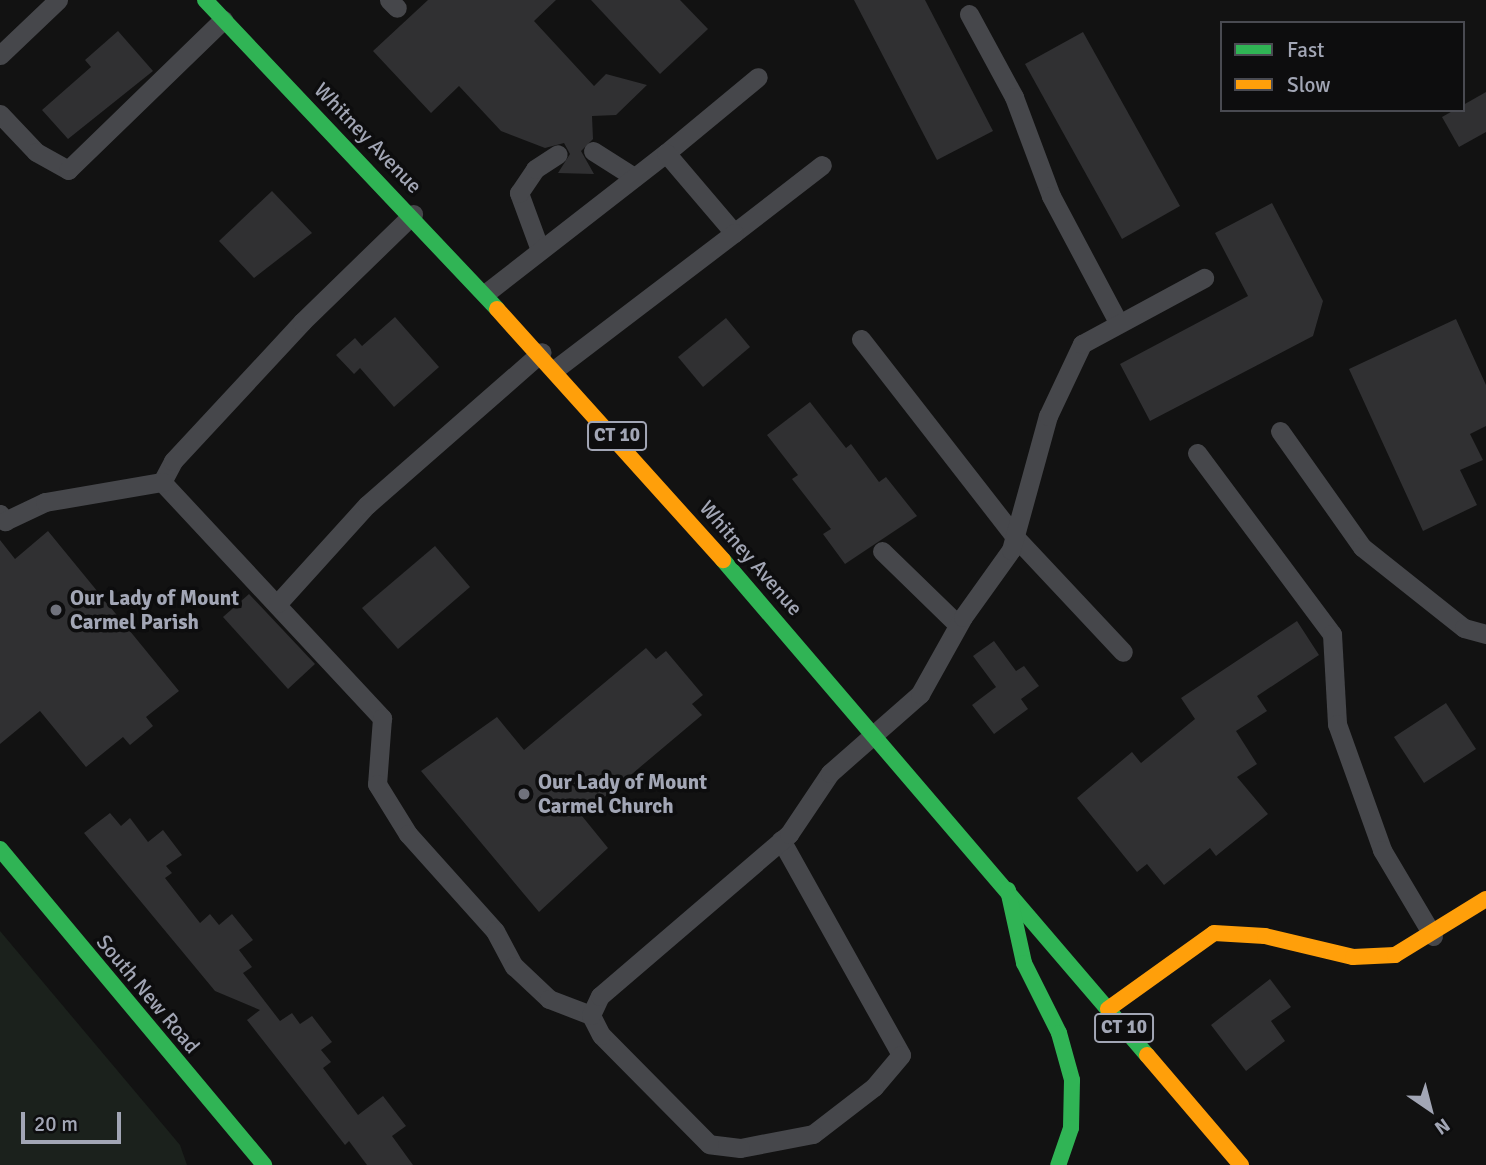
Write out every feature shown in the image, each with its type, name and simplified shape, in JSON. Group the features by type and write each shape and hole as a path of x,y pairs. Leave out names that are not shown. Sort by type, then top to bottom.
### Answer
{"main road":[{"name":"Whitney Avenue","path":"208,1 223,20 413,214 542,352 874,734 1241,1165"},
{"name":"South New Road","path":"0,849 264,1165"},
{"path":"1007,890 1024,962 1059,1033 1072,1080 1071,1128 1058,1165"},
{"path":"1108,1009 1214,933 1265,936 1353,957 1395,956 1433,936 1486,899"}],"lane":[{"path":"0,55 58,0"},
{"path":"969,14 1014,97 1051,196 1118,322"},
{"path":"0,114 36,152 68,170 223,20"},
{"path":"486,293 666,153 758,77"},
{"path":"593,151 634,177"},
{"path":"666,153 734,233"},
{"path":"540,250 519,193 535,169 558,154"},
{"path":"556,368 821,165"},
{"path":"162,482 173,461 302,323 413,214"},
{"path":"591,1015 600,996 781,840 830,773 920,694 958,625 999,572 1016,538 1067,370 1082,344 1118,322 1205,278"},
{"path":"861,339 1016,538 1123,652"},
{"path":"278,603 367,505 542,352"},
{"path":"1280,431 1362,547 1464,628 1486,634"},
{"path":"1197,453 1332,634 1337,724 1382,850 1433,936"},
{"path":"2,520 45,502 162,482"},
{"path":"162,482 278,603 382,718 377,784 408,834 495,931 514,966 549,999 591,1015 639,1076 709,1144 740,1148 813,1134 874,1087 901,1055 781,840"},
{"path":"882,551 958,625"}],"shaded area":[{"path":"0,931 180,1145 187,1165 0,1165"}],"building":[{"path":"428,0 556,0 534,21 594,86 606,74 647,85 616,115 592,116 593,139 581,151 594,174 558,173 570,154 564,143 545,148 501,131 459,86 431,113 373,51"},
{"path":"591,0 680,0 708,29 660,74"},
{"path":"854,0 925,0 993,131 937,160"},
{"path":"118,31 153,71 68,139 42,110 91,67 85,60"},
{"path":"1083,32 1180,206 1122,239 1025,64"},
{"path":"1486,92 1486,132 1459,147 1442,117 1451,112 1465,112 1465,104"},
{"path":"272,191 312,233 254,278 219,241"},
{"path":"1272,203 1323,301 1313,336 1150,421 1120,364 1248,296 1215,233"},
{"path":"395,317 439,367 394,407 360,368 354,374 336,355 355,338 362,346"},
{"path":"726,318 750,347 703,387 678,357"},
{"path":"1456,319 1486,385 1486,426 1470,434 1483,460 1460,470 1477,505 1423,531 1349,369"},
{"path":"810,402 846,448 851,444 879,482 886,477 917,516 845,564 823,534 831,529 792,479 798,475 767,435"},
{"name":"Our Lady of Mount Carmel Parish","path":"48,531 179,691 146,717 153,726 130,745 123,737 86,767 40,711 0,744 0,540 15,559"},
{"path":"435,546 470,587 398,649 362,608"},
{"path":"249,594 315,664 288,689 223,617"},
{"path":"1297,621 1319,655 1257,696 1267,711 1236,731 1257,764 1237,777 1268,814 1216,856 1210,848 1164,885 1147,864 1137,872 1077,798 1132,752 1141,763 1195,719 1181,698"},
{"path":"994,641 1016,671 1024,666 1039,686 1021,699 1028,709 994,734 972,705 996,687 973,656"},
{"name":"Our Lady of Mount Carmel Church","path":"646,648 656,659 666,651 703,695 692,704 702,715 582,816 608,848 539,912 421,771 497,717 524,750"},
{"path":"1446,703 1476,749 1424,783 1394,737"},
{"path":"110,813 121,826 130,818 148,842 163,830 182,855 166,866 172,873 165,878 200,923 210,914 219,925 232,914 253,940 239,950 252,967 243,973 280,1021 292,1013 300,1024 312,1016 332,1042 321,1050 331,1062 323,1068 358,1115 383,1096 406,1126 392,1136 413,1165 367,1165 349,1141 345,1145 247,1020 260,1010 215,991 84,833"},
{"path":"1270,979 1291,1007 1271,1021 1285,1041 1246,1071 1211,1025"}],"traffic: fast":[{"path":"205,0 497,309"},
{"path":"723,560 1147,1055"},
{"path":"0,849 264,1165"},
{"path":"1008,890 1024,963 1059,1033 1072,1080 1071,1128 1058,1165"}],"traffic: slow":[{"path":"497,309 723,560"},
{"path":"1108,1009 1214,933 1265,936 1353,957 1395,955 1486,899"},
{"path":"1147,1055 1241,1165"}],"place":[{"name":"Our Lady of Mount Carmel Parish","path":"56,610"},
{"name":"Our Lady of Mount Carmel Church","path":"524,794"}]}
